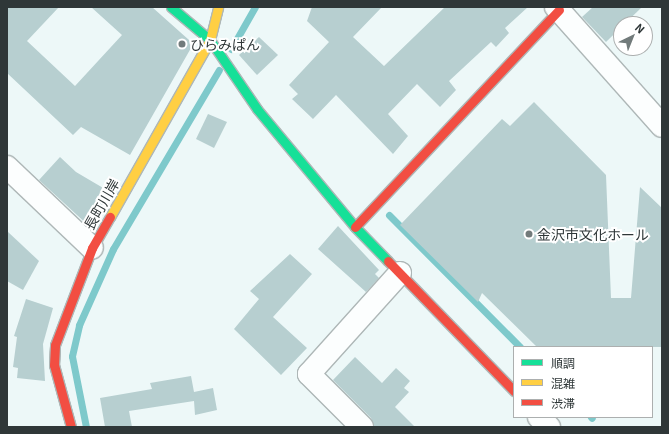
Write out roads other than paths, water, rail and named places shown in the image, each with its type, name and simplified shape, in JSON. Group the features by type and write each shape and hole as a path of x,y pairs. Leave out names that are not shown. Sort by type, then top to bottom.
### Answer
{"street":[{"path":"171,7 210,40 257,110 355,227 513,390"},
{"name":"長町川岸","path":"71,427 54,365 55,344 92,248 210,40 218,7"},
{"path":"355,227 558,9 662,126"},
{"path":"7,167 92,248"},
{"path":"362,427 309,374 400,273"},
{"path":"540,418 548,427"}],"waterway":[{"path":"231,49 255,7"},
{"path":"86,427 72,356 79,325 113,249 219,70"},
{"path":"389,215 519,346"}],"place":[{"name":"ひらみぱん","path":"182,44"},
{"name":"金沢市文化ホール","path":"529,234"}]}
